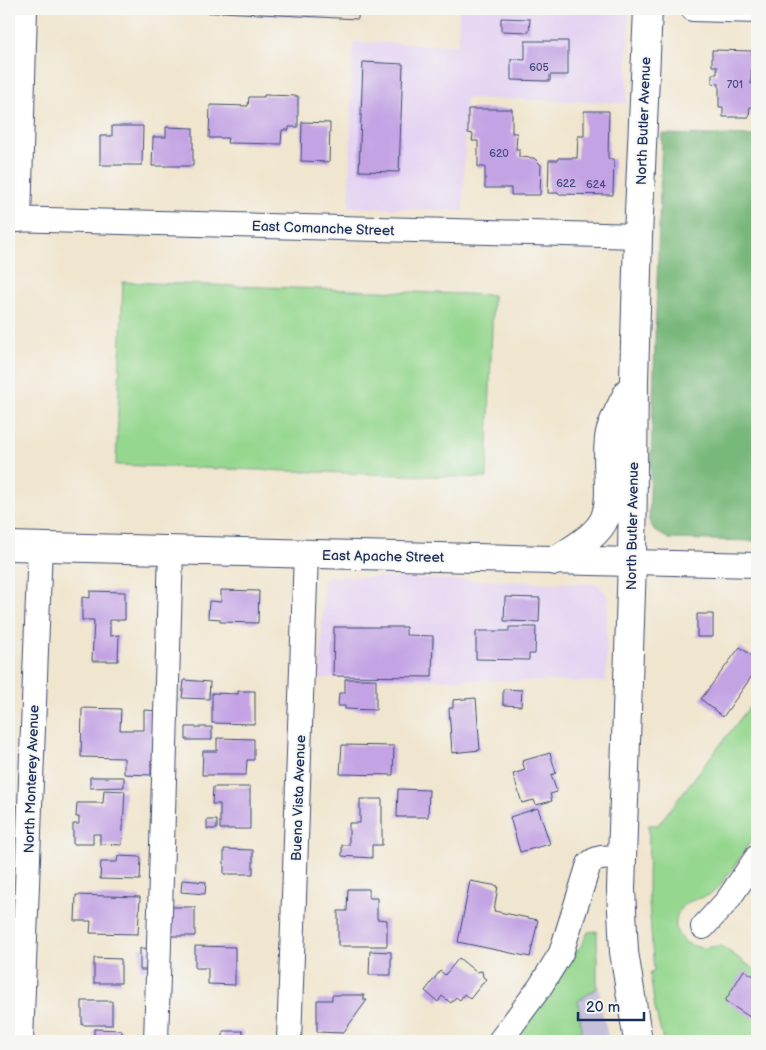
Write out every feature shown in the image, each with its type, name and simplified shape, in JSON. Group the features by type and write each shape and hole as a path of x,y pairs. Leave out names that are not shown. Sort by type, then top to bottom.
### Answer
{"main road":[{"name":"North Butler Avenue","path":"638,1041 624,952 621,889 632,562 638,236 648,9"},
{"path":"556,561 588,538 605,518 610,433 634,380"},
{"name":"East Apache Street","path":"9,546 632,562"}],"street":[{"path":"14,220 25,9"},
{"path":"693,9 757,11"},
{"name":"East Comanche Street","path":"14,220 638,236"},
{"name":"North Monterey Avenue","path":"21,1041 40,546"},
{"path":"156,1041 171,551"},
{"name":"Buena Vista Avenue","path":"288,1041 306,554"},
{"name":"East Apache Street","path":"632,562 757,565"},
{"path":"703,927 728,902 757,857"},
{"path":"500,1041 540,987 561,953 589,864 593,860 600,858 622,858"}],"shaded area":[{"path":"459,9 629,9 627,103 466,98 463,211 349,207 353,42 458,45"},
{"path":"330,576 597,584 606,593 608,600 606,682 320,678 324,580"},
{"path":"599,986 602,1011 609,1041 583,1041 578,1000"}],"green space":[{"path":"662,134 757,136 757,541 669,539 655,531 649,521"},
{"path":"123,282 493,295 487,478 116,465"},
{"path":"757,697 757,830 716,890 682,907 678,912 676,929 684,941 697,947 705,948 720,945 757,971 757,1041 663,1041 655,1009 650,973 654,972 648,888 649,825 658,825"},
{"path":"597,931 597,988 578,1001 583,1041 515,1041 548,996 563,969 581,946 588,932"}],"building":[{"path":"219,9 219,13 138,10"},
{"path":"222,9 358,9 358,19 221,12"},
{"path":"501,18 530,19 529,32 501,31"},
{"path":"525,41 568,41 568,75 550,75 550,81 511,80 511,59 525,60"},
{"path":"712,50 752,51 751,84 757,84 757,107 750,107 749,117 723,117 723,107 719,107 719,84 712,83 712,74 717,74 717,66 712,66"},
{"path":"363,62 403,64 399,172 359,171"},
{"path":"264,95 298,96 298,127 289,127 289,130 282,130 281,144 227,143 228,138 209,138 210,105 248,106 249,97 264,97"},
{"path":"468,109 512,109 512,133 517,133 516,149 519,149 519,157 534,158 541,165 540,195 511,195 511,188 485,188 485,167 478,167 478,141 472,141 473,134 468,133"},
{"path":"584,111 609,111 608,159 614,159 613,195 548,193 549,160 577,158 578,136 584,136"},
{"path":"302,122 330,123 329,162 301,161"},
{"path":"112,126 143,126 142,165 100,165 100,136 112,136"},
{"path":"166,127 193,128 193,166 152,166 153,137 166,137"},
{"path":"221,590 259,591 258,623 220,622 220,619 208,618 209,601 221,602"},
{"path":"90,591 125,592 125,620 110,620 110,636 119,635 118,661 92,661 94,620 82,620 82,597 90,598"},
{"path":"505,597 540,598 539,622 504,621"},
{"path":"697,614 713,614 713,637 697,637"},
{"path":"334,627 406,627 406,635 433,636 432,677 333,676"},
{"path":"509,627 536,627 535,654 529,654 529,660 476,659 476,631 509,631"},
{"path":"740,647 757,660 757,669 723,717 701,699"},
{"path":"345,679 376,679 376,710 345,709 345,706 338,706 339,693 345,693"},
{"path":"184,680 210,682 209,699 182,698"},
{"path":"503,689 522,690 521,706 503,705"},
{"path":"238,691 255,691 255,724 212,723 212,693 238,694"},
{"path":"476,698 480,750 452,753 449,708 453,708 453,700"},
{"path":"82,708 121,709 120,730 144,730 144,710 160,711 159,760 151,760 151,775 124,774 124,758 81,757"},
{"path":"186,727 212,727 212,740 186,740"},
{"path":"217,738 254,739 254,760 247,760 246,775 202,775 203,751 217,751"},
{"path":"342,745 394,746 393,775 340,774"},
{"path":"550,753 556,773 551,775 557,792 550,794 552,801 536,805 534,800 522,803 513,774 525,770 522,761"},
{"path":"90,777 124,777 124,787 90,788"},
{"path":"213,787 250,787 250,829 220,829 220,804 212,804"},
{"path":"398,789 429,790 428,817 397,817"},
{"path":"104,790 125,791 122,845 100,844 100,834 93,834 93,844 73,844 73,824 79,824 79,817 76,817 77,803 103,803"},
{"path":"360,799 382,799 382,845 372,845 372,858 342,856 342,845 349,845 349,823 360,823"},
{"path":"538,808 550,844 520,852 510,817"},
{"path":"207,820 217,820 217,829 207,829"},
{"path":"224,849 253,850 253,874 224,874"},
{"path":"118,856 141,857 140,880 100,879 101,862 117,862"},
{"path":"182,880 206,882 205,894 181,892"},
{"path":"470,881 498,886 494,911 538,920 530,957 458,942"},
{"path":"348,889 369,889 369,898 377,898 377,919 387,920 387,946 338,946 338,911 347,911"},
{"path":"76,895 140,897 138,934 90,933 91,921 75,921"},
{"path":"170,907 195,907 195,936 170,936"},
{"path":"195,946 235,947 235,985 208,984 208,968 195,968"},
{"path":"140,948 154,949 153,970 140,970"},
{"path":"370,951 391,952 391,975 369,975"},
{"path":"94,958 121,959 121,983 94,983"},
{"path":"459,958 476,972 482,971 483,977 486,979 470,999 464,994 460,1000 456,997 451,1003 442,996 438,1002 425,991 440,971 445,975"},
{"path":"744,970 757,978 757,1012 753,1019 725,1001"},
{"path":"332,995 364,995 364,1000 367,1000 343,1033 317,1032 317,1000 332,1000"},
{"path":"82,1001 112,1001 112,1025 82,1025"},
{"path":"94,1029 122,1030 122,1041 94,1041"},
{"path":"223,1031 243,1031 243,1041 223,1041"},
{"path":"388,1035 396,1041 383,1041"}]}
